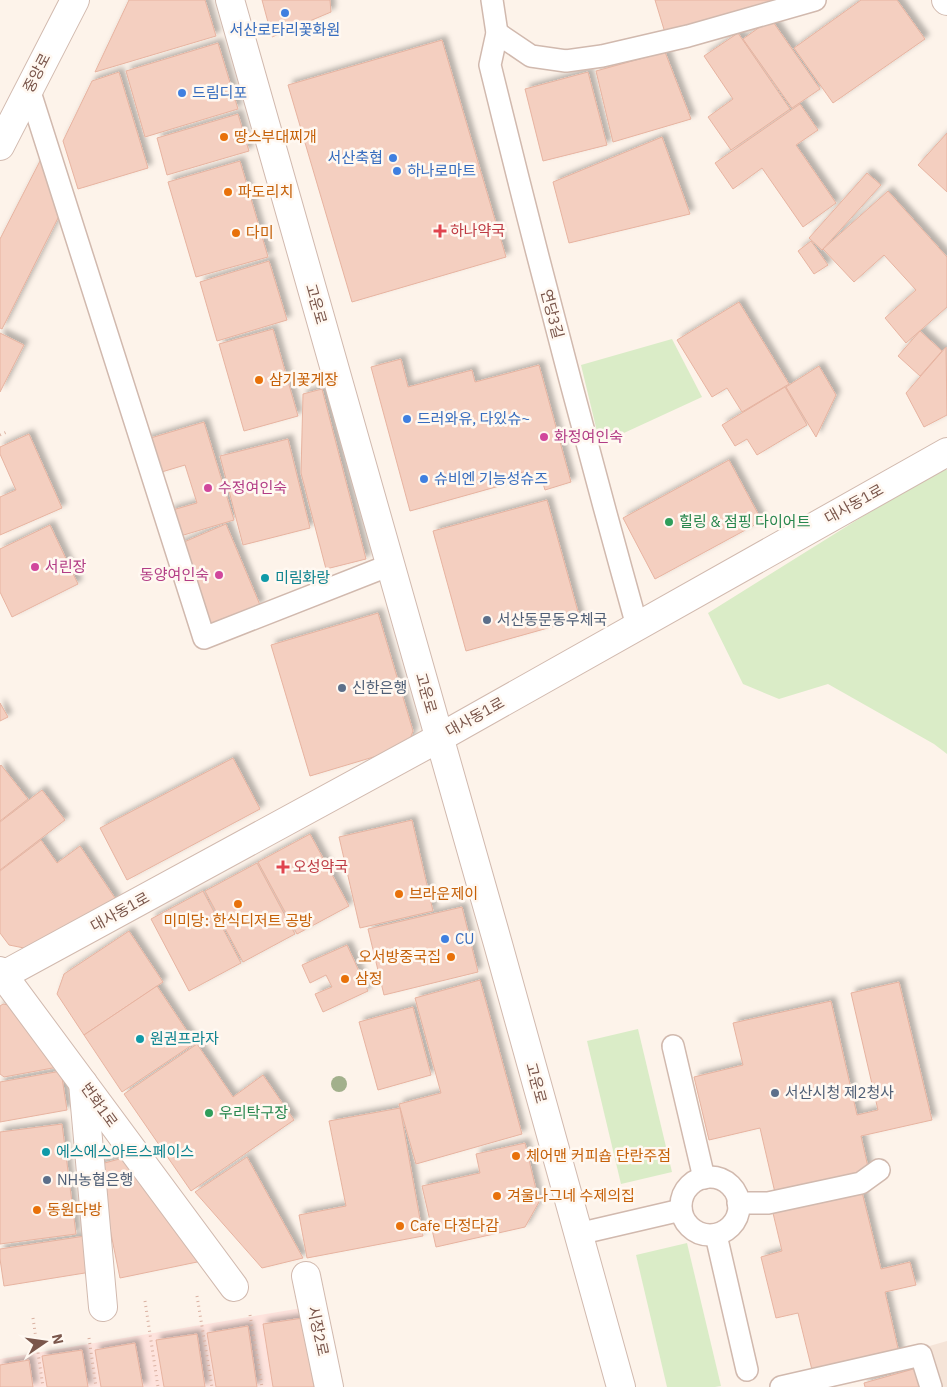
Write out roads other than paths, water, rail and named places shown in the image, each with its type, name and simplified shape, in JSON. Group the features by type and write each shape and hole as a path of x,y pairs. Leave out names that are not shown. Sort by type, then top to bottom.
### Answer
{"street":[{"name":"중앙로","path":"0,146 75,0"},
{"name":"고운로","path":"230,0 503,962 621,1387"},
{"name":"대사동1로","path":"1,975 439,738 947,452"},
{"name":"번화1로","path":"1,975 234,1287"},
{"path":"83,1083 103,1307"},
{"name":"시장2로","path":"306,1276 330,1387"}],"lane":[{"name":"연당3길","path":"492,0 497,33 490,65 492,74 546,291 637,626"},
{"path":"497,33 532,56 566,61 602,56 688,36 816,0"},
{"path":"29,89 204,638 390,565"},
{"path":"673,1046 704,1178"},
{"path":"738,1203 768,1202 861,1183 879,1170"},
{"path":"704,1178 717,1178 725,1182 734,1191 738,1203 737,1216 731,1227 716,1235 703,1235 691,1229 685,1223 681,1210 681,1202 686,1190 696,1181 704,1178"},
{"path":"578,1234 681,1210"},
{"path":"716,1235 747,1370"},
{"path":"782,1387 921,1355 931,1387"}],"place":[{"name":"서산로타리꽃화원","path":"285,13"},
{"name":"드림디포","path":"182,93"},
{"name":"땅스부대찌개","path":"224,137"},
{"name":"서산축협","path":"393,158"},
{"name":"하나로마트","path":"397,171"},
{"name":"파도리치","path":"228,192"},
{"name":"하나약국","path":"440,231"},
{"name":"다미","path":"236,233"},
{"name":"삼기꽃게장","path":"259,380"},
{"name":"드러와유, 다있슈~","path":"407,419"},
{"name":"화정여인숙","path":"544,437"},
{"name":"슈비엔 기능성슈즈","path":"424,479"},
{"name":"수정여인숙","path":"208,488"},
{"name":"힐링 & 점핑 다이어트","path":"669,522"},
{"name":"서린장","path":"35,567"},
{"name":"동양여인숙","path":"219,575"},
{"name":"미림화랑","path":"265,578"},
{"name":"서산동문동우체국","path":"487,620"},
{"name":"신한은행","path":"342,688"},
{"name":"오성약국","path":"283,867"},
{"name":"브라운제이","path":"399,894"},
{"name":"미미당: 한식디저트 공방","path":"238,904"},
{"name":"CU","path":"445,939"},
{"name":"오서방중국집","path":"451,957"},
{"name":"삼정","path":"345,979"},
{"name":"원권프라자","path":"140,1039"},
{"name":"서산시청 제2청사","path":"775,1093"},
{"name":"우리탁구장","path":"209,1113"},
{"name":"에스에스아트스페이스","path":"46,1152"},
{"name":"체어맨 커피숍 단란주점","path":"516,1156"},
{"name":"NH농협은행","path":"47,1180"},
{"name":"겨울나그네 수제의집","path":"497,1196"},
{"name":"동원다방","path":"37,1210"},
{"name":"Cafe 다정다감","path":"400,1226"}]}
